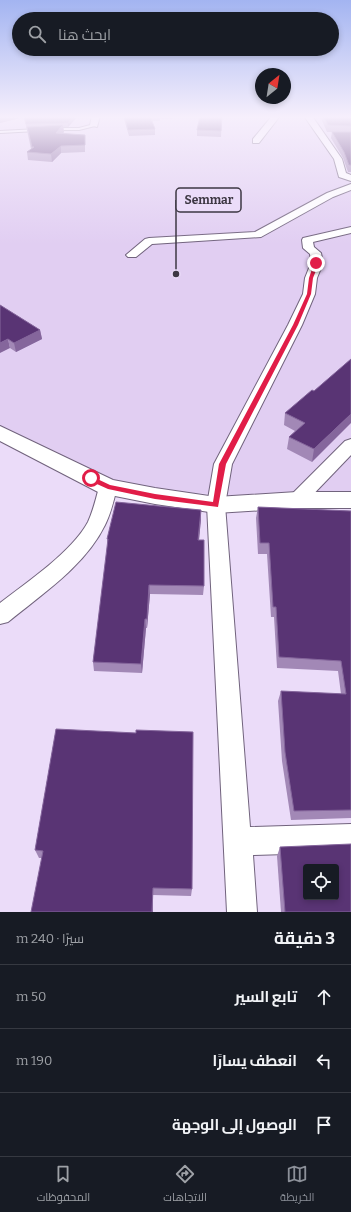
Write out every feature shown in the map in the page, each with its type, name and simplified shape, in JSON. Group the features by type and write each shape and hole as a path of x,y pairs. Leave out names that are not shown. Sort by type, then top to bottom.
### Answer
{"street":[{"path":"132,255 149,241 256,235 323,198 351,187 342,159"},
{"path":"242,912 216,505 222,464 295,325 309,294 311,278 316,263 315,253 309,248 307,240 351,230"},
{"path":"0,432 108,487 216,505 297,500 351,500"},
{"path":"297,500 351,446"},
{"path":"0,615 73,555 93,529 102,510 108,487"},
{"path":"238,841 351,838"}],"shaded area":[{"path":"0,159 351,159 351,499 297,500 108,487 0,430"}],"building":[{"path":"347,159 351,159 351,165 349,165"},
{"path":"0,305 40,330 14,343 8,339 0,343"},
{"path":"351,359 351,414 314,449 289,437 305,423 285,413 312,390 314,391"},
{"path":"116,502 201,510 198,540 204,540 204,586 149,585 147,619 145,619 141,664 93,662 107,539"},
{"path":"258,507 351,511 351,810 294,811 285,752 281,691 346,694 341,661 279,657 276,607 273,607 269,543 260,543"},
{"path":"56,729 136,733 136,730 193,732 192,889 153,888 152,912 31,912 43,851 35,850"},
{"path":"351,844 351,912 285,912 280,847"}],"place":[{"name":"Semmar","path":"176,274"}],"route":[{"path":"91,478 108,487 216,505 222,464 295,325 309,294 311,278 316,263"}]}
